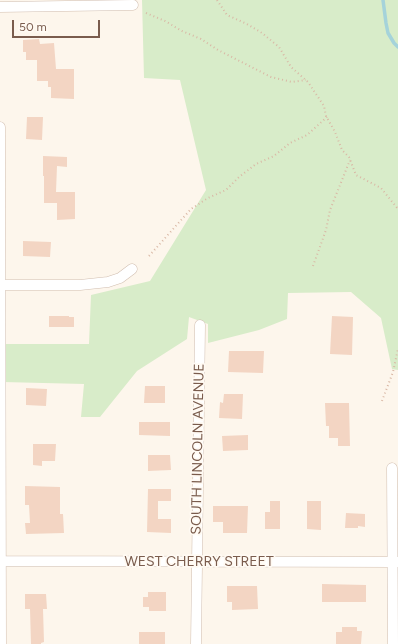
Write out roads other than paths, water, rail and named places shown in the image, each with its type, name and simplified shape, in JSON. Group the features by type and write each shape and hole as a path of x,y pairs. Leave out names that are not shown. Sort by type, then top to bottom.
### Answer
{"street":[{"path":"0,6 133,5"},
{"path":"0,127 1,644"},
{"path":"0,285 80,286 108,282 120,278 132,269"},
{"name":"SOUTH LINCOLN AVENUE","path":"196,644 200,325"},
{"path":"392,468 396,562 393,644"},
{"name":"WEST CHERRY STREET","path":"0,561 396,562"}],"waterway":[{"path":"383,0 388,33 398,47"}]}
